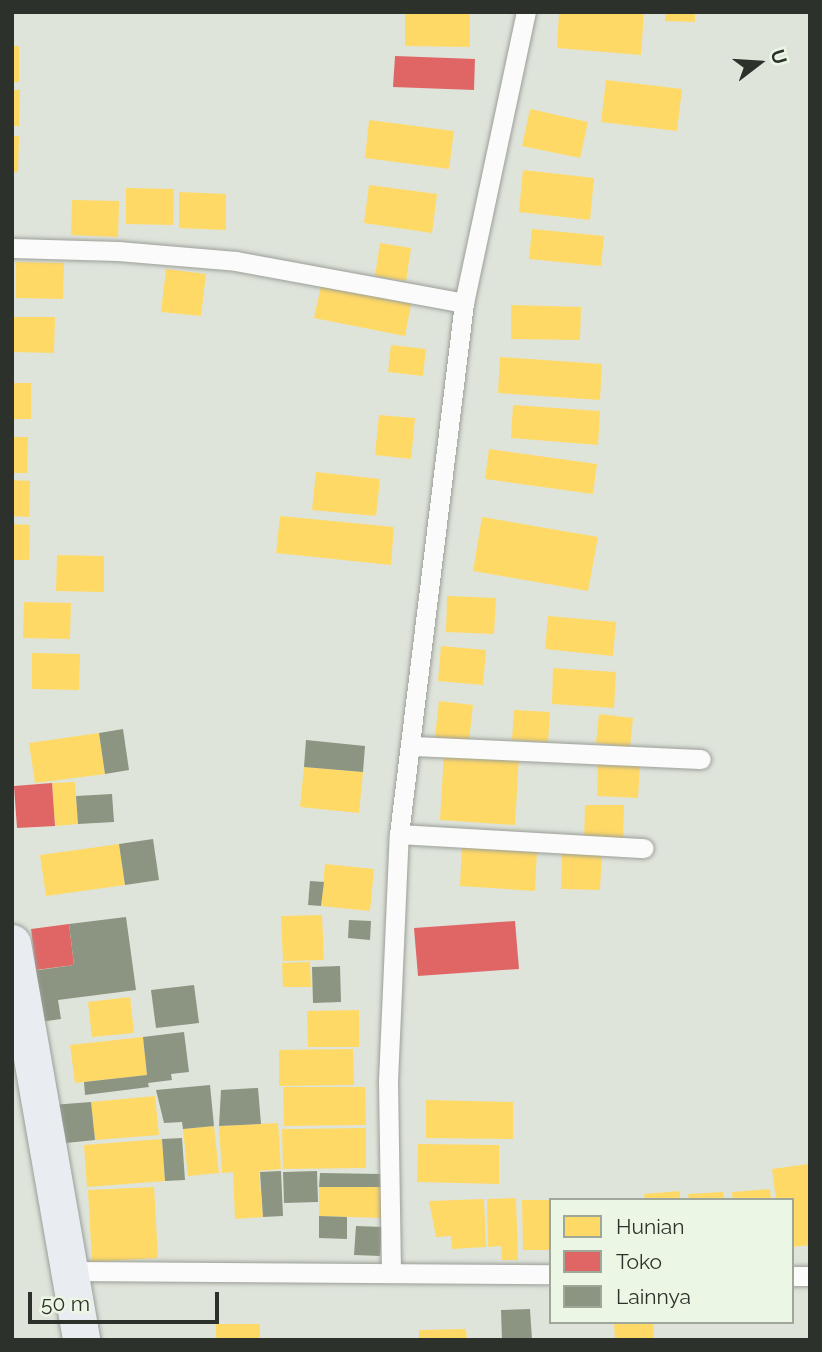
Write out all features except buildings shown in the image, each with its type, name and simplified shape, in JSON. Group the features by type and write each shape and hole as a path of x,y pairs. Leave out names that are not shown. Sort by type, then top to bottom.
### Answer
{"highway":[{"path":"12,943 80,1332"}],"street":[{"path":"391,1272 388,1081 399,834 412,746 437,499 464,303 526,12"},
{"path":"12,248 118,251 236,261 464,303"},
{"path":"412,746 701,759"},
{"path":"399,834 644,848"},
{"path":"72,1278 391,1272 549,1274"}]}
